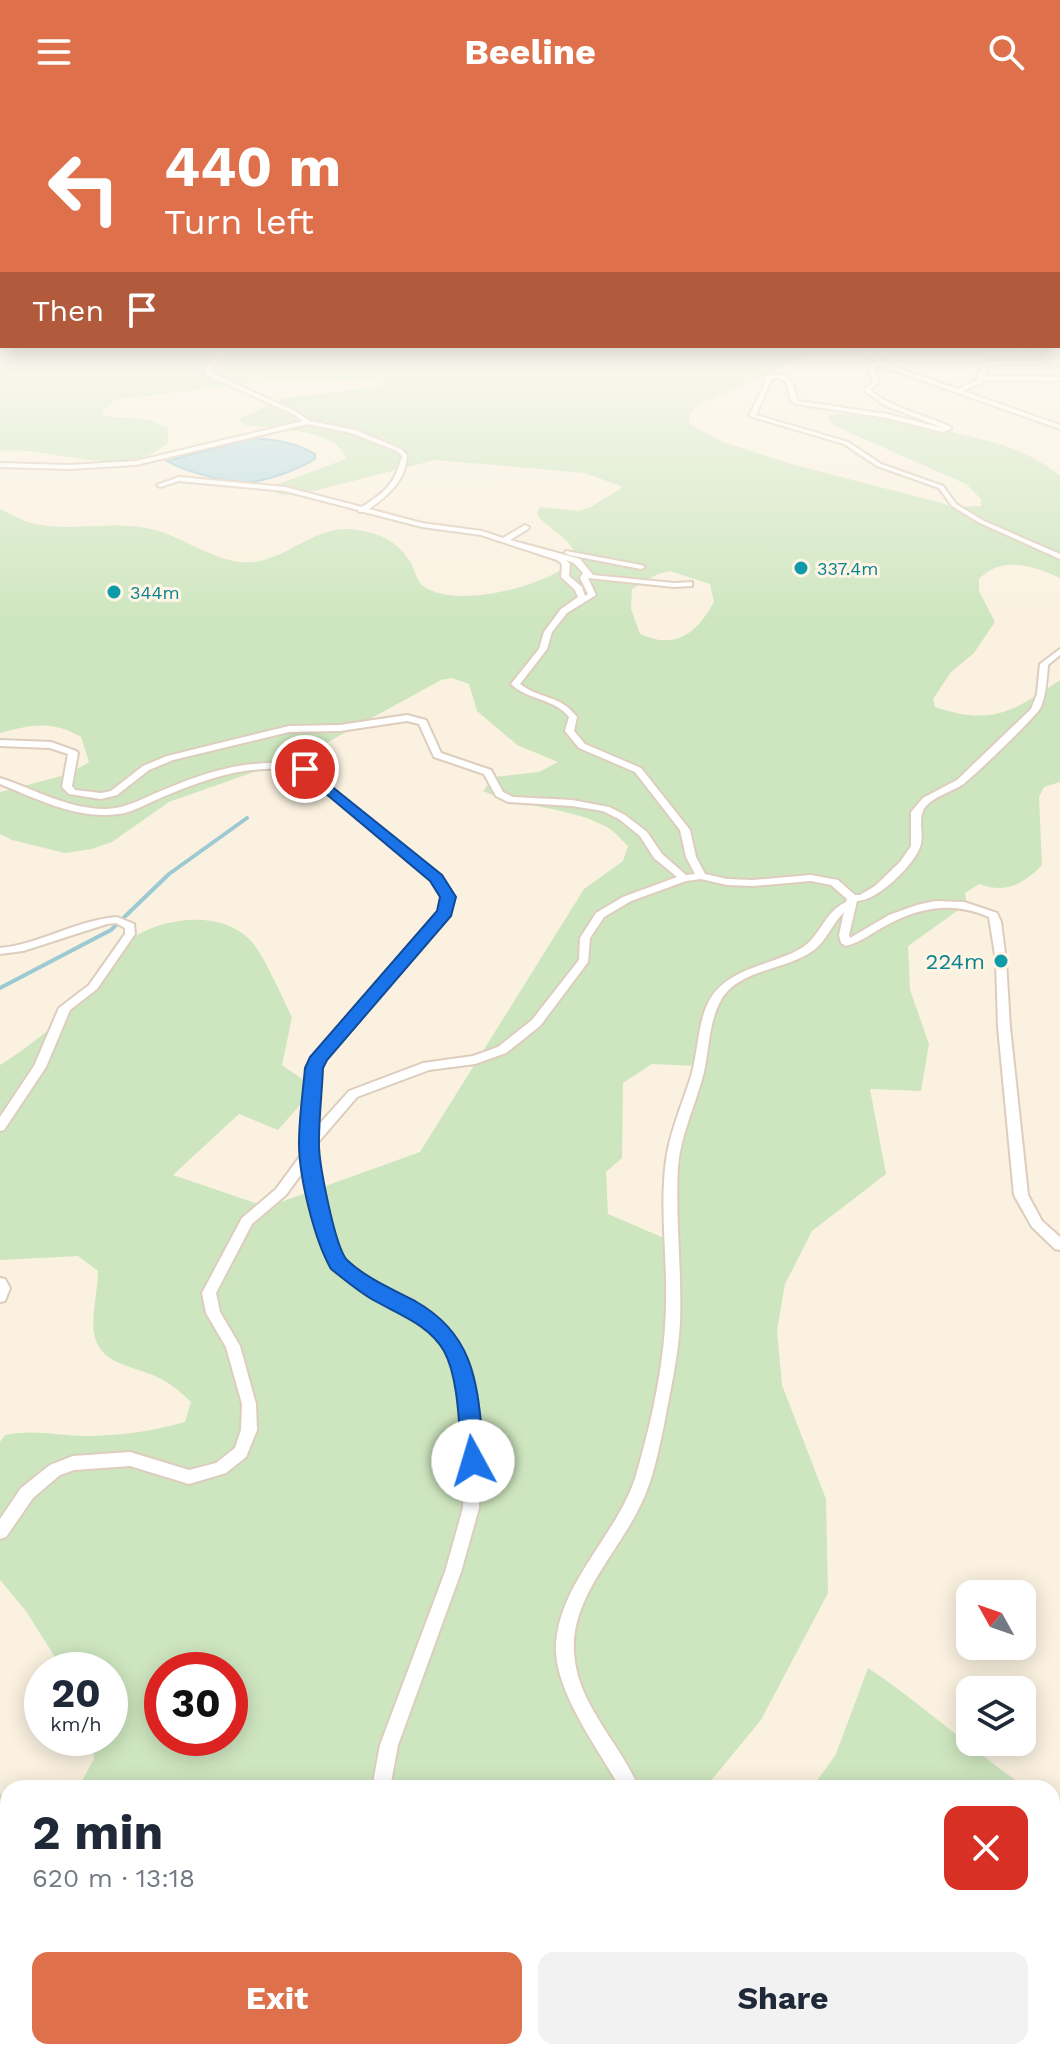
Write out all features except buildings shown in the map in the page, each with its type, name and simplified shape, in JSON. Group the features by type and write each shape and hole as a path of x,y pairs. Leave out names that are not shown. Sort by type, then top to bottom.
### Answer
{"street":[{"path":"0,465 69,467 136,463 240,438"},
{"path":"361,511 391,491 400,480 405,456 399,450 371,438"},
{"path":"830,438 846,443 879,465 941,487 954,505 982,522 1060,557"},
{"path":"160,485 179,479 285,489 422,525 506,539 577,561 592,595 585,602 569,607"},
{"path":"506,539 525,527"},
{"path":"554,555 570,553 641,567"},
{"path":"554,555 566,564 565,577 579,589 582,598 569,607 548,632 543,649 515,684 525,694 569,709 573,717 569,731 582,746 638,770 685,830 691,857 701,876"},
{"path":"584,572 600,562 640,570 652,582"},
{"path":"584,572 606,579 689,584"},
{"path":"626,1780 575,1690 565,1654 568,1623 580,1592 614,1541 637,1498 667,1373 675,1298 672,1164 699,1070 712,1006 718,993 738,979 810,949 838,908 879,888 904,864 916,846 916,812 926,800 960,782 1035,710 1041,694 1044,664 1060,651"},
{"path":"0,743 51,745 73,753 67,787 72,792 101,796 114,793 146,768 170,758 289,729 340,728 407,718 423,722 437,755 488,772 499,794 511,800 572,803 606,809 622,817 644,834 658,856 684,878"},
{"path":"0,771 6,774 0,779 82,813 98,814 120,811 249,764 286,764 305,769 436,878 448,897 445,912 319,1057 314,1068 309,1149 326,1238 338,1263 382,1295 408,1307 440,1330 456,1351 467,1397 473,1461 471,1508 453,1572 389,1745 382,1780"},
{"path":"0,1532 27,1493 55,1470 73,1463 130,1459 189,1477 221,1468 241,1452 249,1430 249,1404 233,1346 213,1313 209,1293 247,1221 281,1192 309,1149 353,1094 427,1066 475,1060 502,1050 536,1023 584,960 585,938 600,915 627,899 684,878 701,876 727,882 752,883 811,878 834,882 851,901"},
{"path":"851,901 844,935 846,943 915,908 937,903 953,902 993,915 1001,961 1004,1027 1021,1195 1037,1224 1060,1245"},
{"path":"0,951 19,949 106,921 117,920 130,926 130,934 93,987 65,1008 40,1067 0,1127"},
{"path":"0,1283 3,1288 0,1297"}],"green space":[{"path":"0,438 168,438 169,442 151,454 131,460 87,460 0,451"},
{"path":"323,438 716,438 791,464 957,507 981,506 981,499 966,484 863,438 977,438 1022,452 1060,476 1060,578 1029,567 1007,565 997,567 979,579 979,591 995,622 974,653 951,672 933,699 935,707 955,713 1001,713 1015,708 1060,680 1060,782 1044,787 1039,797 1042,865 1014,885 997,888 979,884 965,893 967,904 908,946 910,990 929,1044 921,1091 870,1089 886,1174 812,1231 785,1284 777,1330 782,1385 826,1499 828,1593 761,1720 712,1780 82,1780 94,1756 128,1756 128,1652 52,1652 26,1611 0,1580 0,1442 5,1435 98,1436 161,1428 185,1422 191,1402 161,1379 116,1361 102,1351 93,1327 98,1271 78,1256 0,1260 0,1065 61,1018 95,980 113,954 131,939 147,930 184,920 221,923 237,930 251,941 261,955 292,1017 282,1065 315,1088 278,1130 239,1114 173,1175 267,1207 420,1152 584,889 623,861 628,846 596,822 483,791 494,777 539,772 558,762 517,745 477,711 469,684 452,678 441,680 308,753 169,802 112,842 92,849 65,853 0,834 0,792 69,774 89,762 81,737 60,728 31,726 0,733 0,509 40,525 126,526 155,530 216,556 241,562 278,555 325,533 360,530 385,538 399,548 422,585 455,596 501,592 525,586 564,568 576,558 575,552 539,517 540,507 578,511 589,508 623,487 585,473 435,460 306,493 282,495 269,490 270,487 346,459 340,449","holes":["670,571 710,584 714,602 692,630 684,636 664,640 640,634 631,609 632,589 658,574","652,1064 697,1066 664,1238 608,1214 606,1172 622,1158 623,1083"]},
{"path":"868,1668 956,1734 956,1756 983,1756 1016,1780 818,1780 836,1754"}],"water":[{"path":"252,438 277,441 315,454 315,459 294,469 252,482 208,476 167,461"}],"waterway":[{"path":"0,988 111,930 169,874 247,818"}],"place":[{"name":"337.4m","path":"801,568"},
{"name":"344m","path":"114,592"},
{"name":"224m","path":"1001,961"}],"route":[{"path":"305,769 436,878 448,897 445,912 319,1057 314,1068 309,1145 326,1238 342,1269 382,1295 408,1307 440,1330 456,1351 467,1397 473,1461"}]}
